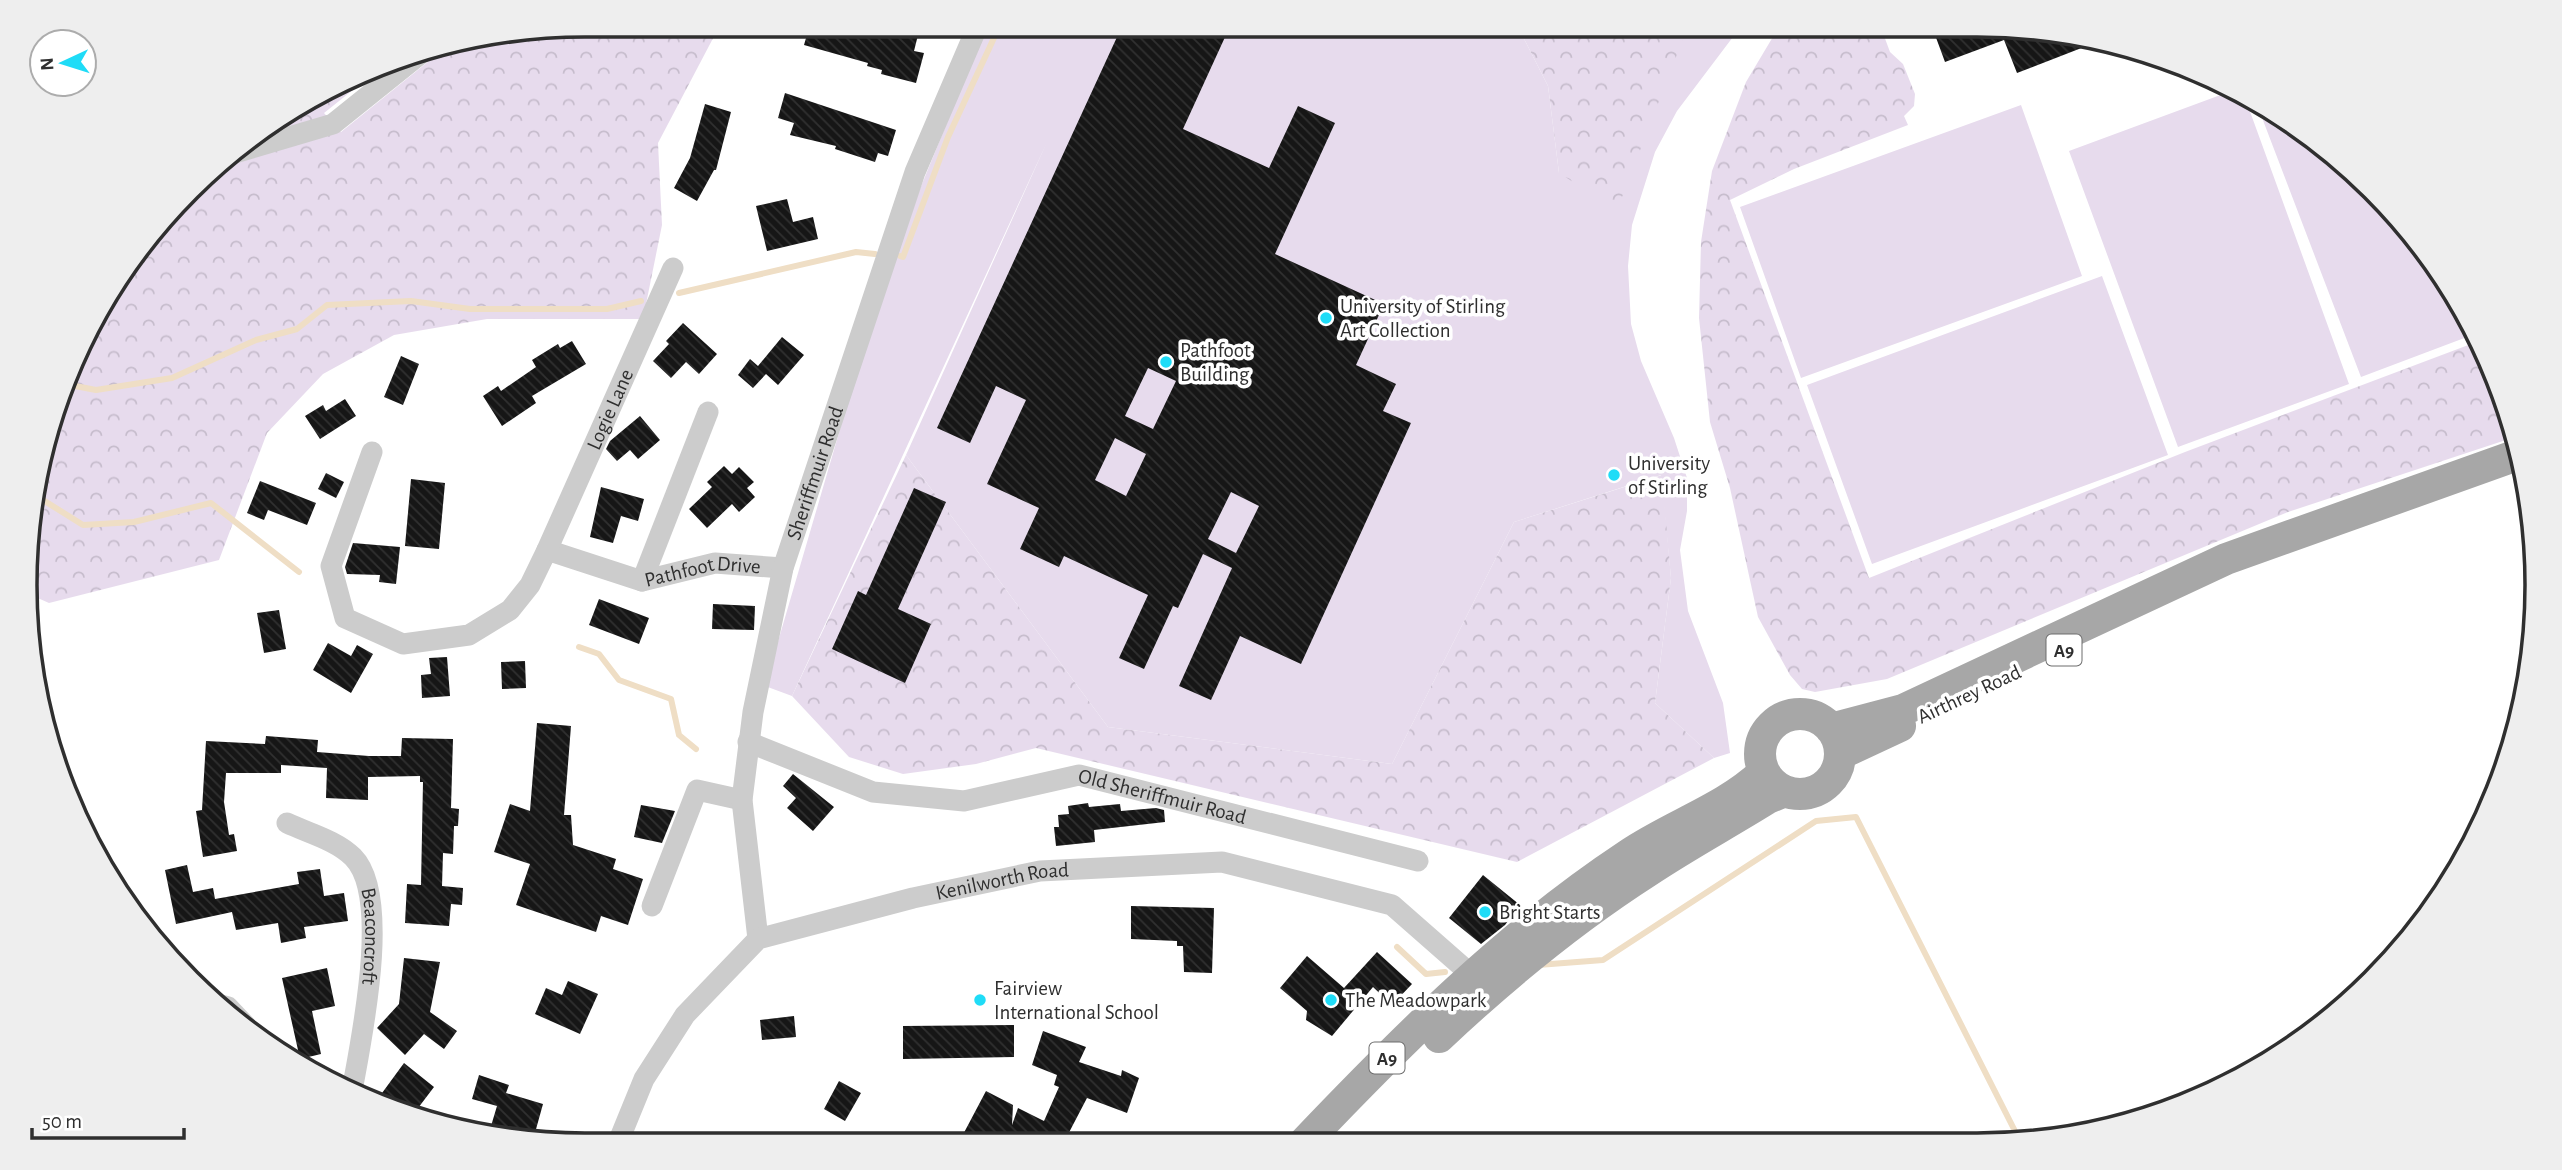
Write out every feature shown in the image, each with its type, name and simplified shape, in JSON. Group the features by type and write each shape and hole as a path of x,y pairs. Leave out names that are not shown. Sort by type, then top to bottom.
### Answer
{"main road":[{"name":"Airthrey Road","path":"1835,742 2226,559 2510,458"},
{"path":"1801,714 1818,718 1835,742 1835,774 1824,786 1808,793 1774,782 1759,752 1770,726 1784,717 1801,714"},
{"name":"A9","path":"1314,1133 1365,1079 1629,854 1745,789 1774,782"},
{"name":"A9","path":"1330,1133 1480,983"}],"street":[{"name":"Sheriffmuir Road","path":"758,939 742,800 748,742 783,568 915,172 972,37"},
{"path":"255,147 333,124 402,68"},
{"name":"Logie Lane","path":"547,550 673,268"},
{"path":"642,581 708,412"},
{"path":"372,453 331,566 345,618 403,643 469,635 510,610 530,586 547,550"},
{"name":"Pathfoot Drive","path":"547,550 642,581 715,564 783,568"},
{"name":"Old Sheriffmuir Road","path":"748,742 873,792 964,801 1079,775 1418,861"},
{"path":"652,906 697,790 742,800"},
{"name":"Beaconcroft","path":"286,823 340,846 355,858 368,884 373,957 353,1082"},
{"name":"Kenilworth Road","path":"758,939 913,898 1040,872 1222,862 1392,905 1480,983"},
{"path":"622,1133 644,1079 685,1015 758,939"}],"green space":[{"path":"714,37 658,143 662,225 643,319 487,319 394,335 323,374 267,433 219,560 49,603 37,598 41,513 55,443 78,375 129,280 150,251 197,197 251,150 311,110 358,86 324,113 341,132 432,59 443,55 513,41 549,38"},
{"path":"982,37 1523,37 1548,86 1559,173 1681,37 1733,37 1677,111 1655,152 1632,225 1628,266 1631,324 1641,361 1674,438 1687,478 1687,511 1680,550 1688,611 1723,703 1730,753 1714,758 1655,703 1671,578 1661,475 1514,522 1392,764 1108,727 906,455 1047,142 792,696 765,686 886,272"},
{"path":"1523,37 1684,37 1617,210 1559,173 1548,86"},
{"path":"1773,37 1884,37 1890,52 1903,64 1915,94 1914,106 1904,116 1908,125 1794,169 1730,200 1869,578 2185,452 2470,345 2484,375 2506,440 2288,512 1887,679 1815,692 1802,689 1790,675 1758,617 1730,488 1710,422 1699,318 1701,242 1712,171 1746,82"},
{"path":"2222,95 2249,109 2349,384 2178,447 2069,151"},
{"path":"2021,105 2082,276 1801,378 1740,207"},
{"path":"2262,116 2311,150 2365,197 2412,251 2433,280 2466,337 2361,377"},
{"path":"2102,276 2168,455 1872,564 1807,385"},
{"path":"906,455 1108,727 1392,764 1514,522 1662,475 1671,578 1655,703 1714,758 1517,862 1036,748 976,764 903,774 849,757 792,696"}],"building":[{"path":"806,37 918,37 914,51 924,53 916,83 881,74 882,70 867,66 868,63 804,45"},
{"name":"Pathfoot Building","path":"1117,37 1225,37 1183,129 1269,168 1298,106 1335,123 1275,254 1384,304 1356,365 1396,384 1383,411 1411,423 1301,664 1240,636 1211,700 1179,686 1232,568 1203,554 1178,608 1173,606 1144,669 1119,658 1148,595 1064,556 1059,567 1020,549 1039,508 987,484 1026,400 996,386 970,443 937,428","holes":["1148,368 1176,381 1153,429 1125,416","1115,438 1146,454 1126,496 1095,480","1231,492 1259,506 1236,553 1208,539"]},
{"path":"1936,37 2013,38 2084,47 2017,73 2004,40 1945,62"},
{"path":"785,93 896,130 888,156 878,153 875,162 835,149 836,146 790,135 794,123 778,118"},
{"path":"705,104 731,112 716,170 697,201 674,188 690,158"},
{"path":"787,199 793,222 813,217 818,239 767,251 756,206"},
{"path":"683,323 717,354 699,374 686,362 671,378 653,361 669,344 666,341"},
{"path":"782,337 804,355 778,385 766,374 753,388 738,375 750,359 758,366"},
{"path":"572,341 586,364 532,396 536,403 502,426 483,396 498,386 501,391 536,367 532,360 558,344 560,348"},
{"path":"401,356 419,364 403,405 384,397"},
{"path":"345,399 356,416 320,439 305,416 323,405 326,411"},
{"path":"640,416 660,440 638,459 630,450 617,461 606,449 610,441"},
{"path":"724,466 732,474 739,467 754,482 747,488 755,497 739,512 732,504 707,528 689,509 712,487 707,482"},
{"path":"326,473 344,482 336,498 318,489"},
{"path":"411,479 445,483 439,549 405,546"},
{"path":"260,481 316,503 307,525 268,510 264,520 247,513"},
{"path":"601,487 644,499 638,521 621,516 613,543 590,537"},
{"path":"914,488 946,502 898,609 931,624 905,683 832,649 858,591 866,595"},
{"path":"353,543 400,547 396,584 379,582 380,575 347,574 345,567"},
{"path":"599,599 649,618 639,644 589,625"},
{"path":"713,604 755,606 754,630 712,629"},
{"path":"279,610 286,649 264,653 257,613"},
{"path":"328,643 351,656 357,645 373,654 351,693 313,670"},
{"path":"447,657 450,696 422,698 421,675 431,674 429,658"},
{"path":"525,661 526,688 502,689 501,662"},
{"path":"537,723 571,726 564,815 571,815 573,845 616,859 613,869 643,879 628,925 601,916 596,932 516,905 530,864 494,852 510,804 530,811"},
{"path":"266,736 318,740 317,752 369,756 401,756 402,738 453,739 451,808 459,809 458,826 454,826 453,854 443,853 442,886 463,888 462,905 451,904 449,926 405,923 407,884 421,885 423,782 420,782 420,776 368,777 368,800 326,798 327,768 281,765 281,773 226,773 224,802 229,835 234,834 237,851 203,857 196,811 202,810 206,741 265,744"},
{"path":"793,774 834,807 813,831 787,808 796,798 783,786"},
{"path":"1088,803 1089,807 1120,804 1121,811 1156,808 1164,810 1165,822 1094,830 1095,842 1056,846 1054,827 1059,827 1058,815 1069,814 1068,806"},
{"path":"641,805 675,811 662,843 634,837"},
{"path":"187,865 193,892 213,888 215,899 299,884 297,872 320,869 324,896 344,893 348,921 304,927 306,938 281,943 278,923 236,930 232,912 176,924 165,870"},
{"name":"Bright Starts","path":"1483,875 1520,905 1505,925 1481,944 1449,918"},
{"path":"1131,906 1214,908 1212,973 1184,972 1183,946 1177,946 1177,941 1131,939"},
{"path":"1377,952 1412,984 1392,1005 1373,987 1332,1036 1306,1020 1307,1011 1280,988 1307,956 1344,988"},
{"path":"404,958 440,962 430,1012 457,1031 444,1049 424,1034 405,1055 377,1028 399,1004"},
{"path":"327,968 335,1006 312,1011 321,1054 307,1057 299,1052 282,978"},
{"path":"568,981 598,994 580,1034 535,1014 546,988 562,995"},
{"path":"794,1016 796,1037 762,1040 760,1020"},
{"path":"1014,1025 1014,1057 903,1059 903,1026"},
{"path":"1043,1031 1086,1047 1079,1062 1121,1076 1122,1070 1139,1078 1127,1113 1087,1098 1069,1133 964,1133 986,1091 1013,1105 1012,1125 1018,1108 1044,1121 1059,1087 1054,1085 1057,1075 1032,1065"},
{"path":"404,1063 434,1087 419,1107 381,1094"},
{"path":"479,1075 509,1085 506,1093 543,1104 536,1131 491,1125 497,1106 472,1099"},
{"path":"839,1081 861,1093 845,1121 824,1109"}],"waterway":[{"path":"900,256 903,257 948,137 994,37"},
{"path":"679,293 856,252 875,254"},
{"path":"74,386 96,390 172,378 256,340 297,329 327,305 411,301 470,309 607,309 641,301"},
{"path":"43,500 83,525 134,522 211,503 299,572"},
{"path":"579,647 599,654 619,680 671,699 679,735 696,749"},
{"path":"1538,965 1603,960 1816,821 1856,817 2015,1132"},
{"path":"1397,947 1426,974 1445,972"}],"place":[{"name":"University of Stirling Art Collection","path":"1326,318"},
{"name":"Pathfoot Building","path":"1166,362"},
{"name":"University of Stirling","path":"1614,475"},
{"name":"Bright Starts","path":"1485,912"},
{"name":"Fairview International School","path":"980,1000"},
{"name":"The Meadowpark","path":"1331,1000"}]}
